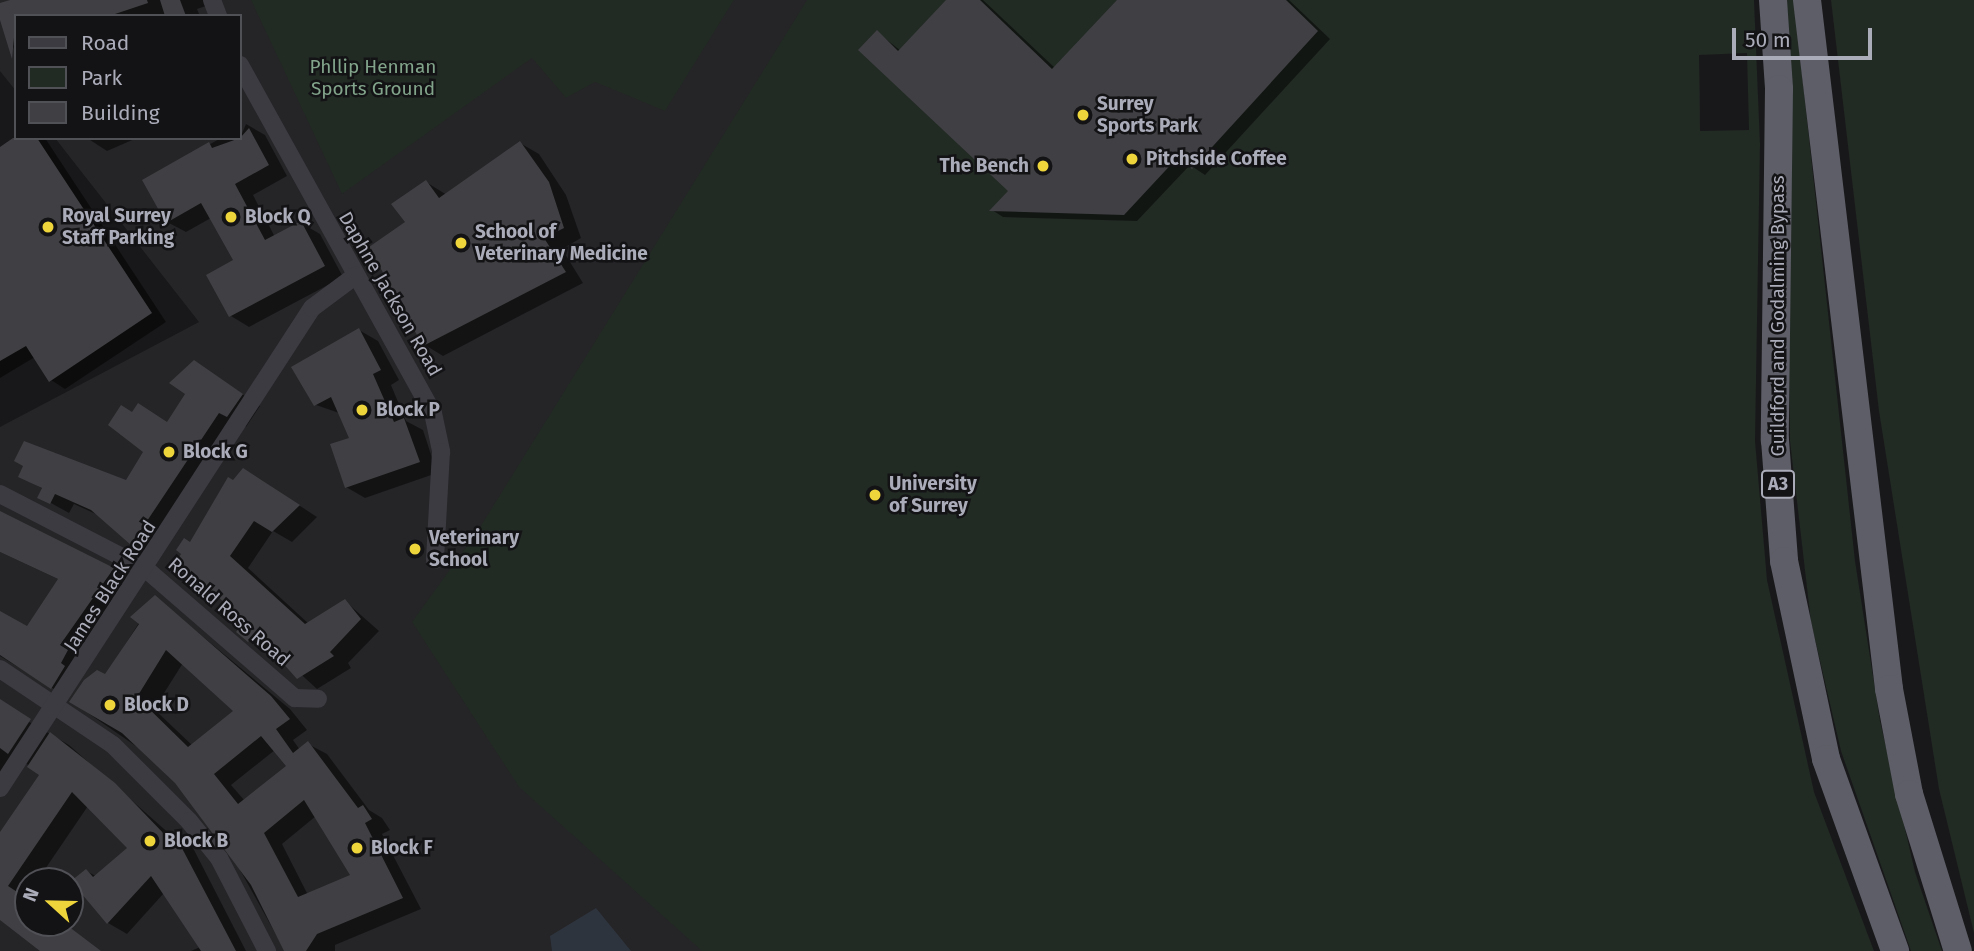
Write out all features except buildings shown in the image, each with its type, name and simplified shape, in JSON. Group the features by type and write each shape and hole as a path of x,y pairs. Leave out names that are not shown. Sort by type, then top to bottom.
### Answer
{"highway":[{"name":"Guildford and Godalming Bypass","path":"1773,0 1779,89 1776,440 1784,561 1826,760 1895,951"},
{"path":"1807,0 1889,688 1909,793 1958,951"}],"street":[{"name":"Daphne Jackson Road","path":"242,69 433,412 441,452 435,560"},
{"name":"James Black Road","path":"0,788 147,570 312,308 355,276"},
{"name":"Ronald Ross Road","path":"0,494 147,570 295,698 318,699"},
{"path":"0,669 113,745 189,821 219,858 267,951"}],"shaded area":[{"name":"Surrey Sports Park","path":"0,0 1744,0 1699,55 1700,131 1746,447 1766,640 1851,951 0,951 0,427 199,322 57,140 242,140 242,14 14,14 14,88 0,71"},
{"path":"596,908 631,951 552,951 550,936"}],"green space":[{"name":"Phllip Henman Sports Ground","path":"251,0 734,0 665,111 595,82 566,98 532,58 342,194"},
{"name":"Surrey Sports Park","path":"807,0 1754,0 1760,144 1755,441 1767,580 1814,792 1874,951 702,951 519,787 412,622 477,532","holes":["1747,53 1749,130 1700,131 1699,55"]},
{"path":"1784,0 1794,0 1855,561 1880,721 1915,872 1942,951 1911,951 1841,751 1811,622 1790,441"},
{"path":"1831,0 1974,0 1974,933 1939,789 1879,411"}],"place":[{"name":"Surrey Sports Park","path":"1083,115"},
{"name":"Pitchside Coffee","path":"1132,159"},
{"name":"The Bench","path":"1043,166"},
{"name":"Block Q","path":"231,217"},
{"name":"Royal Surrey Staff Parking","path":"48,227"},
{"name":"School of Veterinary Medicine","path":"461,243"},
{"name":"Block P","path":"362,410"},
{"name":"Block G","path":"169,452"},
{"name":"University of Surrey","path":"875,495"},
{"name":"Veterinary School","path":"415,549"},
{"name":"Block D","path":"110,705"},
{"name":"Block B","path":"150,841"},
{"name":"Block F","path":"357,848"}]}
